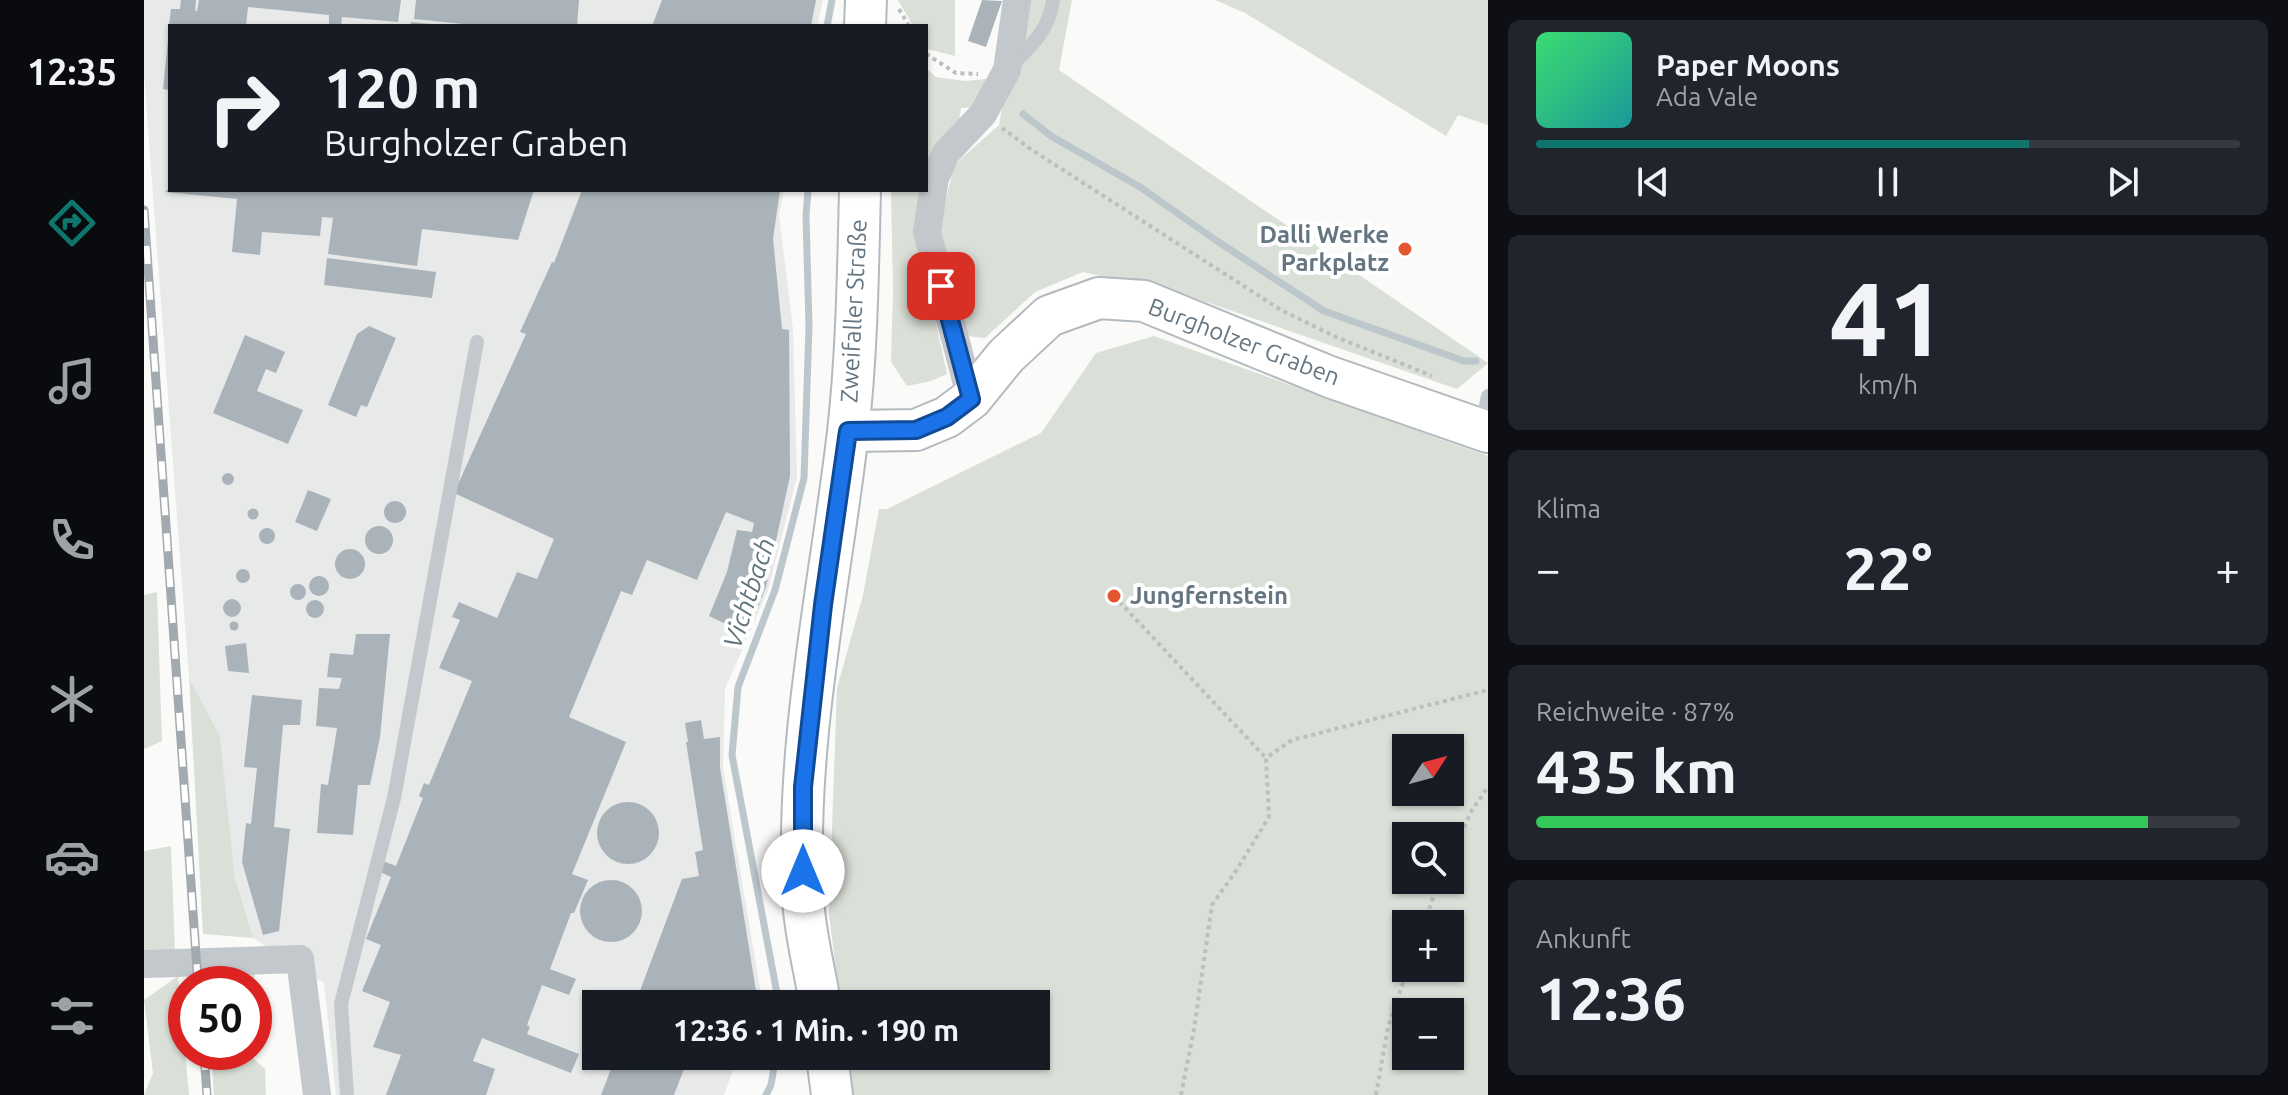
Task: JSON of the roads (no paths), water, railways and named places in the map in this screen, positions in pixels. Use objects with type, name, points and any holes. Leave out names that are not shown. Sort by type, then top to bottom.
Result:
[{"type":"main road","name":"Zweifaller Straße","points":[[818,990],[803,899],[803,787],[823,605],[848,431],[856,338],[860,192]]},
{"type":"main road","name":"Burgholzer Graben","points":[[848,431],[916,430],[947,417],[971,399],[1006,356],[1049,316],[1099,298],[1144,301],[1330,377],[1486,419]]},
{"type":"main road","points":[[829,1070],[832,1095]]},
{"type":"street","points":[[971,399],[927,232],[935,178],[946,153],[983,114],[1007,70],[1017,0]]},
{"type":"street","points":[[144,964],[300,959],[317,1095]]},
{"type":"lane","points":[[1007,70],[1039,39],[1051,17],[1053,0]]},
{"type":"lane","points":[[347,1095],[341,1004],[394,798],[477,342]]},
{"type":"waterway","name":"Vichtbach","points":[[827,24],[832,0]]},
{"type":"waterway","points":[[1023,114],[1051,136],[1140,187],[1324,311],[1464,361],[1476,361]]},
{"type":"waterway","name":"Vichtbach","points":[[776,990],[732,755],[738,687],[775,590],[804,478],[809,326],[808,192]]},
{"type":"waterway","name":"Vichtbach","points":[[766,1095],[774,1070]]},
{"type":"railway","points":[[144,210],[197,966]]},
{"type":"railway","points":[[205,1070],[207,1095]]},
{"type":"place","name":"Dalli Werke Parkplatz","points":[[1405,249]]},
{"type":"place","name":"Jungfernstein","points":[[1114,596]]}]
